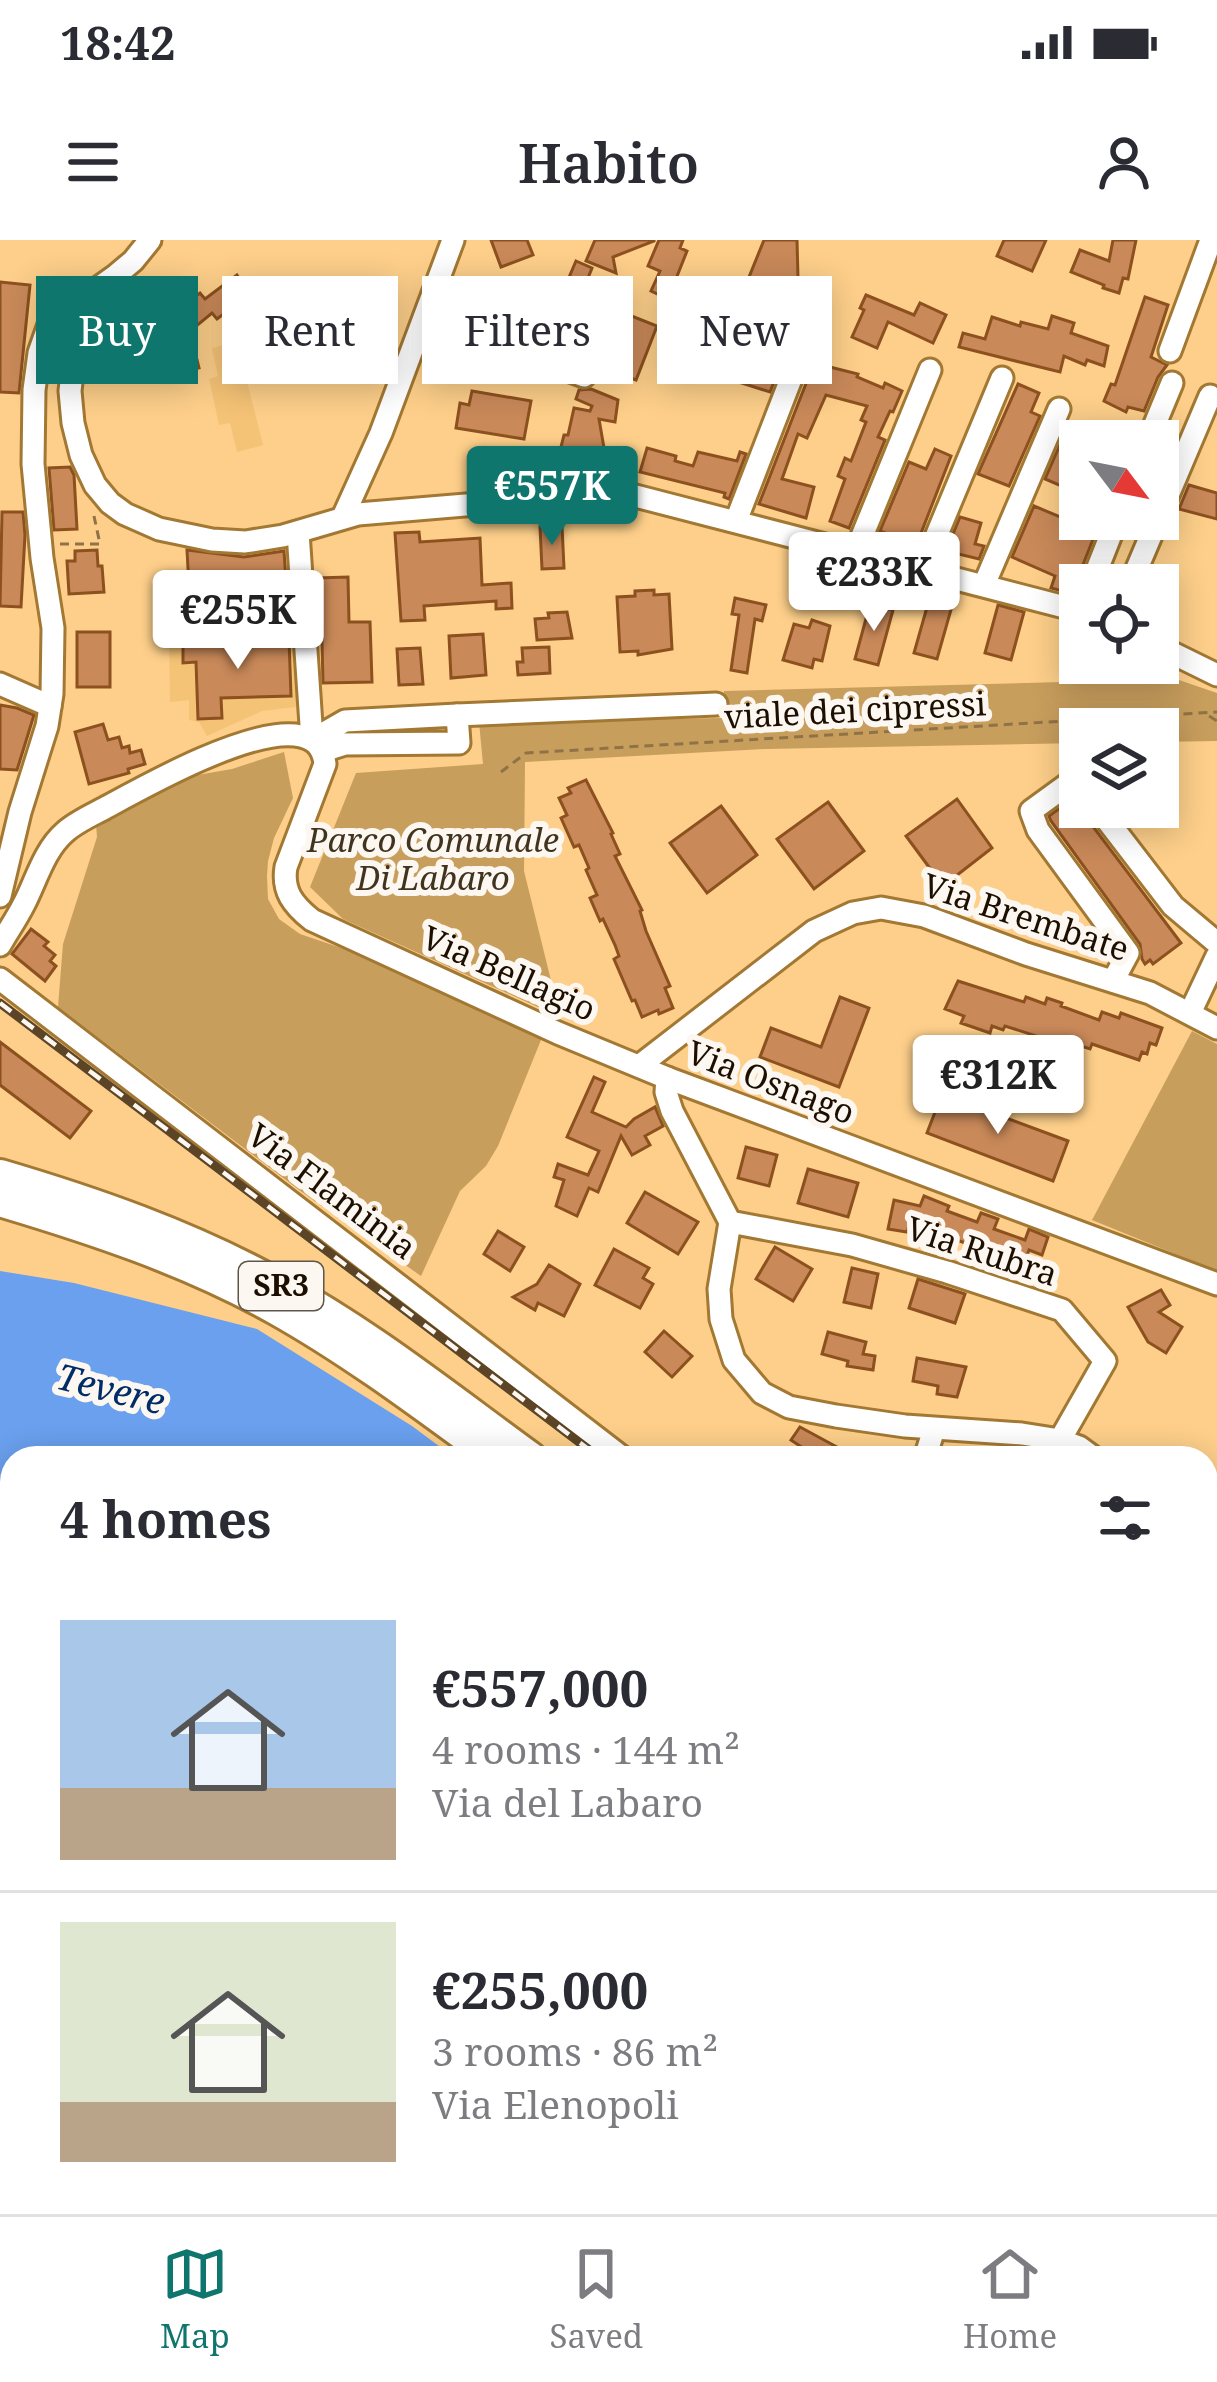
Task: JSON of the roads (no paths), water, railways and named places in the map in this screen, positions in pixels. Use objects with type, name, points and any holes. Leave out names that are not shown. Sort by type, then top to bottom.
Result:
[{"type":"highway","name":"SR3","points":[[0,1175],[135,1218],[276,1283],[351,1329],[514,1446]]},
{"type":"highway","name":"SR3","points":[[0,1201],[135,1244],[256,1298],[340,1349],[478,1446]]},
{"type":"street","points":[[114,276],[150,240]]},
{"type":"street","points":[[440,276],[453,240]]},
{"type":"street","points":[[1170,351],[1211,240]]},
{"type":"street","points":[[344,517],[422,324]]},
{"type":"street","points":[[0,896],[50,706],[53,628],[33,464],[36,367]]},
{"type":"street","points":[[856,551],[930,370]]},
{"type":"street","points":[[922,568],[1002,378]]},
{"type":"street","points":[[1157,420],[1172,383]]},
{"type":"street","points":[[71,384],[78,445],[94,485],[119,511],[170,532],[244,542],[344,517],[610,491],[1059,605]]},
{"type":"street","points":[[736,521],[789,384]]},
{"type":"street","points":[[1139,564],[1210,396]]},
{"type":"street","points":[[984,585],[1060,410]]},
{"type":"street","name":"Via Bellagio","points":[[298,532],[318,746],[325,764],[284,876],[288,894],[322,926],[639,1066]]},
{"type":"street","points":[[1179,656],[1217,675]]},
{"type":"street","points":[[0,684],[50,706]]},
{"type":"street","points":[[0,944],[51,849],[67,830],[166,775],[254,740],[296,735],[318,746],[345,721],[716,704]]},
{"type":"street","points":[[1059,790],[1031,811],[1038,830],[1128,952],[1113,982]]},
{"type":"street","points":[[1113,828],[1173,906],[1217,943]]},
{"type":"street","name":"Via Brembate","points":[[639,1066],[814,931],[866,910],[897,909],[924,916],[1150,993],[1217,1028]]},
{"type":"street","points":[[1190,1013],[1217,956]]},
{"type":"street","name":"Via Flaminia","points":[[0,979],[606,1446]]},
{"type":"street","name":"Via Osnago","points":[[639,1066],[1217,1284]]},
{"type":"street","points":[[667,1078],[672,1111],[730,1222],[718,1289],[721,1319],[734,1360],[755,1386],[789,1407],[934,1429],[1022,1433],[1075,1446]]},
{"type":"street","name":"Via Rubra","points":[[730,1222],[852,1245],[1062,1310],[1105,1361],[1060,1440]]},
{"type":"street","points":[[929,1446],[934,1429]]},
{"type":"water","name":"Tevere","points":[[0,1271],[74,1283],[257,1329],[439,1446],[0,1446]]},
{"type":"railway","points":[[0,1003],[584,1446]]},
{"type":"park label","name":"Parco Comunale Di Labaro","points":[[433,859]]}]
